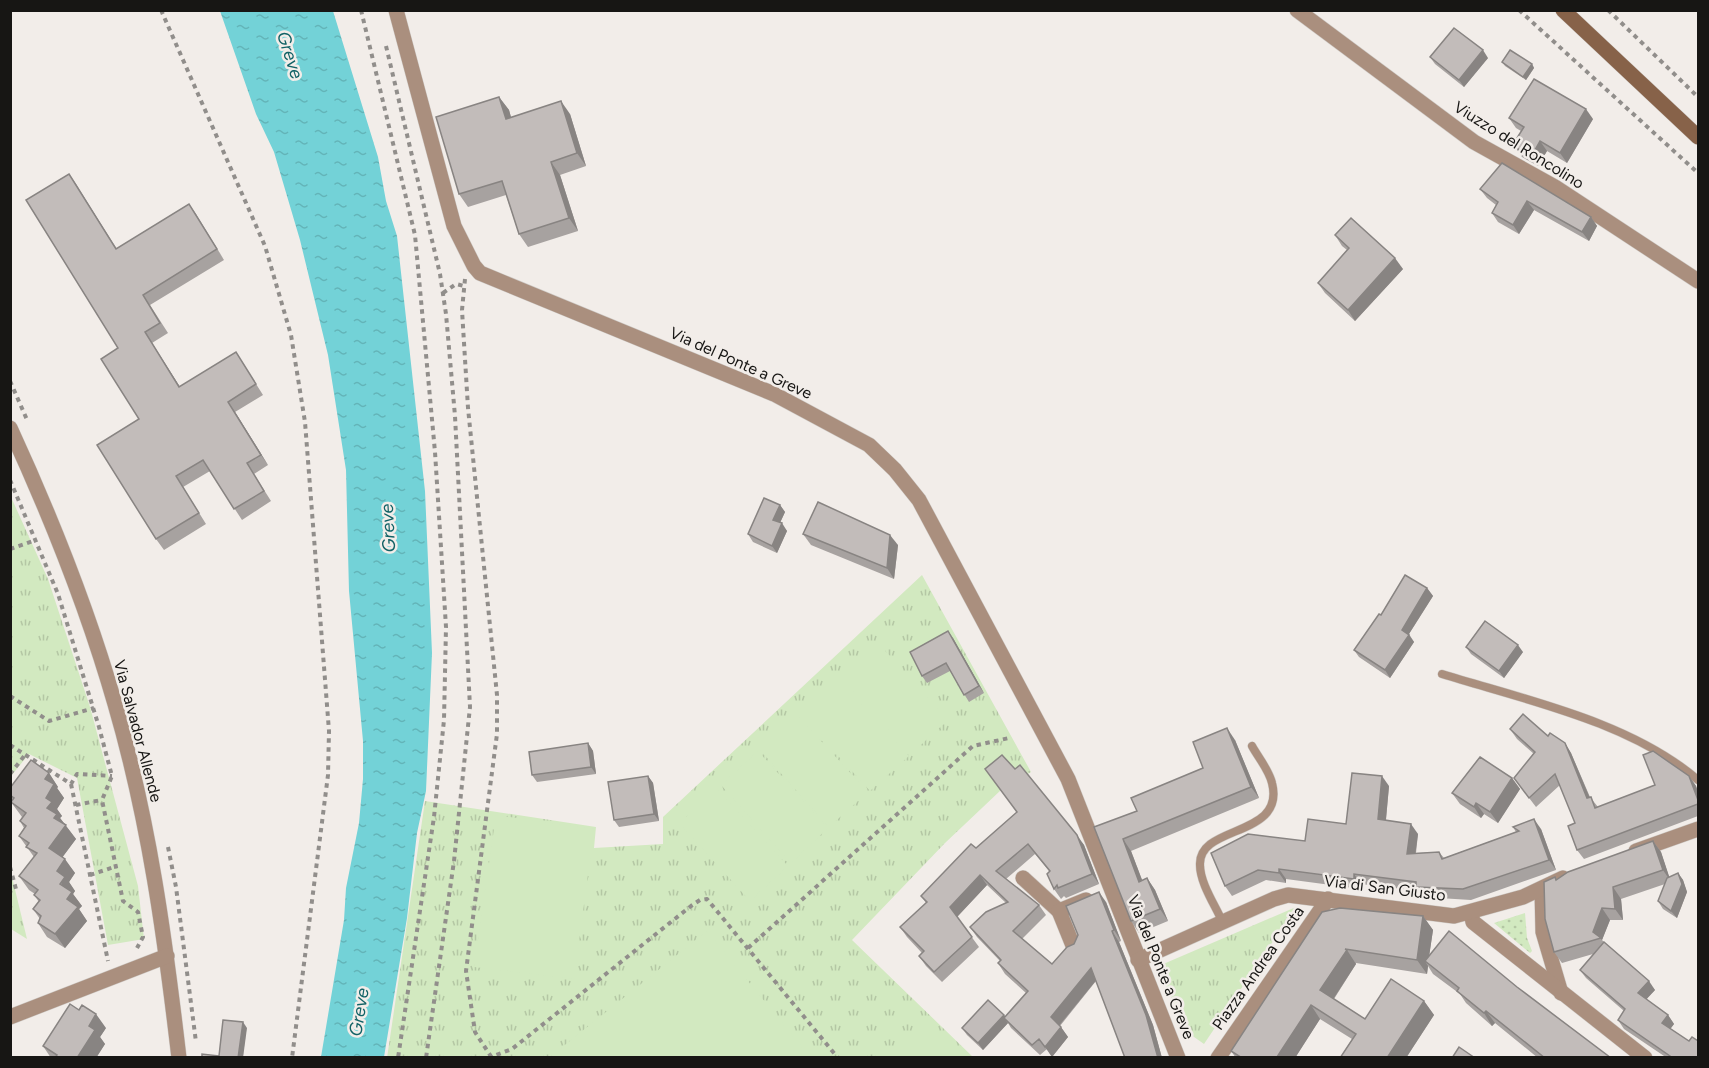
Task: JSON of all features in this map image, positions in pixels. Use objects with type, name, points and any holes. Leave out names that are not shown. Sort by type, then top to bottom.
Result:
[{"type":"main road","points":[[1563,10],[1698,137]]},
{"type":"street","name":"Via del Ponte a Greve","points":[[396,10],[454,226],[474,266],[490,278],[774,394],[869,445],[895,470],[920,500],[1068,779],[1178,1058]]},
{"type":"street","name":"Viuzzo del Roncolino","points":[[1297,10],[1474,142],[1555,187],[1698,281]]},
{"type":"street","name":"Via Salvador Allende","points":[[10,428],[40,494],[74,580],[116,705],[150,853],[167,956],[179,1058]]},
{"type":"street","points":[[1620,857],[1698,829]]},
{"type":"street","name":"Via di San Giusto","points":[[1138,960],[1222,921],[1288,896],[1454,915],[1471,913],[1542,890],[1575,873]]},
{"type":"street","points":[[1023,878],[1059,911],[1074,948]]},
{"type":"street","name":"Via del Ponte a Greve","points":[[1059,911],[1110,890]]},
{"type":"street","points":[[1542,890],[1544,932],[1561,993]]},
{"type":"street","name":"Piazza Andrea Costa","points":[[1218,1058],[1328,899]]},
{"type":"street","points":[[1471,913],[1473,922],[1646,1058]]},
{"type":"street","points":[[10,1017],[167,956]]},
{"type":"lane","points":[[1442,674],[1554,709],[1633,738],[1685,768],[1698,780]]},
{"type":"lane","points":[[1222,921],[1200,872],[1199,862],[1204,851],[1215,841],[1261,820],[1268,809],[1273,797],[1272,782],[1252,746]]},
{"type":"path","points":[[161,10],[266,246],[291,335],[305,422],[329,731],[328,776],[292,1058]]},
{"type":"path","points":[[361,10],[415,235],[435,452],[446,627],[444,720],[434,817],[398,1058]]},
{"type":"path","points":[[1519,10],[1698,172]]},
{"type":"path","points":[[1608,10],[1698,97]]},
{"type":"path","points":[[384,38],[443,294],[455,416],[470,707],[454,861],[426,1058]]},
{"type":"path","points":[[443,294],[456,284],[464,286],[462,310],[468,408],[497,695],[497,734],[466,971],[475,1032],[490,1057],[512,1049],[700,900],[707,899],[838,1058]]},
{"type":"path","points":[[10,480],[58,594],[112,776],[102,800],[123,901],[138,912],[142,937],[140,947],[133,950]]},
{"type":"path","points":[[10,549],[36,540]]},
{"type":"path","points":[[10,696],[49,722],[93,708]]},
{"type":"path","points":[[748,948],[973,746],[1009,738]]},
{"type":"path","points":[[10,745],[71,784]]},
{"type":"path","points":[[10,774],[25,755]]},
{"type":"path","points":[[112,776],[77,774],[71,784],[108,961],[116,957]]},
{"type":"path","points":[[76,805],[102,800]]},
{"type":"path","points":[[90,874],[117,866]]},
{"type":"path","points":[[10,867],[16,888],[10,891]]},
{"type":"green space","points":[[11,497],[48,579],[90,707],[138,886],[144,939],[108,945],[77,778],[29,754],[11,776]]},
{"type":"green space","points":[[922,575],[1031,772],[1001,790],[945,843],[852,940],[973,1057],[387,1058],[425,801],[596,827],[594,848],[663,844],[663,817]]},
{"type":"green space","points":[[879,644],[948,720],[911,754],[841,678]]},
{"type":"green space","points":[[839,680],[909,756],[870,791],[800,714]]},
{"type":"green space","points":[[798,716],[868,792],[829,827],[760,750]]},
{"type":"green space","points":[[758,751],[828,828],[791,863],[721,785]]},
{"type":"green space","points":[[717,789],[788,866],[750,901],[679,823]]},
{"type":"green space","points":[[496,815],[594,829],[574,979],[474,967]]},
{"type":"green space","points":[[11,873],[27,939],[11,929]]},
{"type":"green space","points":[[1296,907],[1204,1044],[1187,1032],[1160,973],[1161,965]]},
{"type":"green space","points":[[1525,913],[1527,938],[1532,951],[1530,953],[1494,923]]},
{"type":"green space","points":[[707,931],[810,1057],[569,1057],[561,1048]]},
{"type":"green space","points":[[927,1023],[962,1057],[894,1057]]},
{"type":"water","name":"Greve","points":[[220,11],[333,11],[378,157],[386,201],[397,236],[425,491],[432,653],[426,791],[417,833],[407,918],[384,1057],[321,1057],[344,920],[346,888],[359,823],[363,779],[363,741],[349,591],[346,470],[328,355],[300,240],[274,152],[256,114]]},
{"type":"building","points":[[1454,28],[1483,50],[1459,80],[1430,57]]},
{"type":"building","points":[[1510,50],[1532,64],[1523,77],[1502,62]]},
{"type":"building","points":[[1534,79],[1586,109],[1560,153],[1540,141],[1531,157],[1515,147],[1521,140],[1517,138],[1524,127],[1509,118]]},
{"type":"building","points":[[499,97],[506,119],[561,101],[577,153],[551,162],[569,218],[519,234],[502,181],[459,194],[436,117]]},
{"type":"building","points":[[1502,163],[1591,217],[1582,232],[1527,201],[1513,225],[1492,213],[1498,202],[1480,189]]},
{"type":"building","points":[[69,174],[116,249],[189,204],[217,249],[143,295],[160,323],[145,332],[179,387],[236,352],[256,384],[228,402],[261,455],[247,463],[264,491],[234,509],[203,460],[176,476],[199,513],[156,539],[97,445],[139,419],[101,359],[118,348],[26,200]]},
{"type":"building","points":[[1351,218],[1395,258],[1348,310],[1318,283],[1349,248],[1335,235]]},
{"type":"building","points":[[764,498],[780,505],[773,520],[782,523],[772,546],[748,534]]},
{"type":"building","points":[[818,502],[890,535],[887,568],[803,534]]},
{"type":"building","points":[[1405,575],[1427,588],[1402,630],[1409,635],[1385,670],[1354,650],[1379,614],[1381,615]]},
{"type":"building","points":[[1485,621],[1518,645],[1499,671],[1466,647]]},
{"type":"building","points":[[948,631],[979,686],[964,695],[946,663],[922,676],[910,652]]},
{"type":"building","points":[[1523,714],[1548,736],[1550,733],[1565,743],[1587,798],[1591,797],[1595,808],[1655,785],[1643,755],[1653,751],[1689,776],[1698,804],[1577,850],[1568,826],[1575,823],[1555,774],[1529,798],[1514,778],[1535,752],[1510,729]]},
{"type":"building","points":[[1227,728],[1251,787],[1123,839],[1139,882],[1147,878],[1160,909],[1131,921],[1094,827],[1137,811],[1131,798],[1203,768],[1193,742]]},
{"type":"building","points":[[588,743],[591,767],[532,775],[529,752]]},
{"type":"building","points":[[1002,755],[1015,769],[1020,765],[1077,835],[1092,874],[1058,888],[1057,885],[1054,889],[1047,874],[1050,871],[1028,844],[996,871],[1039,905],[1013,931],[1052,964],[1067,947],[1074,944],[1078,935],[1066,906],[1099,892],[1146,1015],[1158,1058],[1125,1058],[1091,968],[1051,1017],[1061,1027],[1045,1047],[1039,1039],[1032,1045],[1004,1018],[1028,991],[998,963],[1001,960],[970,927],[986,912],[1008,902],[980,875],[950,907],[972,937],[934,972],[919,956],[924,951],[900,927],[927,902],[921,896],[971,844],[976,848],[1017,812],[985,769]]},
{"type":"building","points":[[1480,757],[1512,778],[1490,812],[1476,803],[1474,807],[1452,793]]},
{"type":"building","points":[[31,760],[49,773],[45,779],[54,784],[46,798],[52,802],[47,808],[57,814],[54,818],[66,825],[49,848],[65,859],[57,871],[65,877],[60,884],[72,892],[67,899],[78,907],[55,934],[38,923],[41,916],[33,909],[40,900],[34,895],[38,890],[19,876],[37,853],[26,847],[29,843],[19,836],[26,826],[20,821],[26,813],[11,802],[14,798],[10,795],[10,788]]},
{"type":"building","points":[[1352,773],[1382,776],[1378,819],[1411,824],[1407,854],[1439,852],[1442,859],[1519,831],[1513,827],[1534,819],[1549,860],[1463,889],[1416,887],[1416,882],[1354,874],[1354,879],[1279,869],[1279,873],[1258,870],[1225,886],[1211,853],[1248,834],[1305,841],[1308,819],[1346,824]]},
{"type":"building","points":[[648,776],[654,814],[614,820],[608,782]]},
{"type":"building","points":[[1653,841],[1663,870],[1613,887],[1615,909],[1602,908],[1593,932],[1601,938],[1554,952],[1545,919],[1544,882],[1555,877],[1556,880],[1568,872]]},
{"type":"building","points":[[1678,873],[1682,884],[1671,911],[1658,901],[1667,878]]},
{"type":"building","points":[[1340,908],[1423,916],[1417,960],[1345,949],[1347,950],[1320,990],[1365,1019],[1391,979],[1424,1001],[1387,1058],[1340,1058],[1356,1034],[1311,1005],[1278,1058],[1242,1058],[1231,1051],[1322,912]]},
{"type":"building","points":[[1449,931],[1517,987],[1611,1058],[1545,1058],[1486,1011],[1484,1013],[1457,991],[1459,988],[1425,961]]},
{"type":"building","points":[[1604,942],[1649,981],[1638,993],[1668,1015],[1662,1023],[1689,1041],[1692,1037],[1698,1041],[1698,1058],[1673,1058],[1618,1020],[1625,1009],[1580,970]]},
{"type":"building","points":[[988,1000],[1004,1015],[978,1043],[962,1028]]},
{"type":"building","points":[[70,1004],[79,1010],[82,1005],[96,1014],[89,1026],[95,1030],[77,1058],[55,1058],[57,1055],[43,1046]]},
{"type":"building","points":[[223,1020],[243,1022],[238,1058],[202,1058],[202,1054],[219,1056]]},
{"type":"building","points":[[1459,1047],[1475,1058],[1452,1058]]}]
